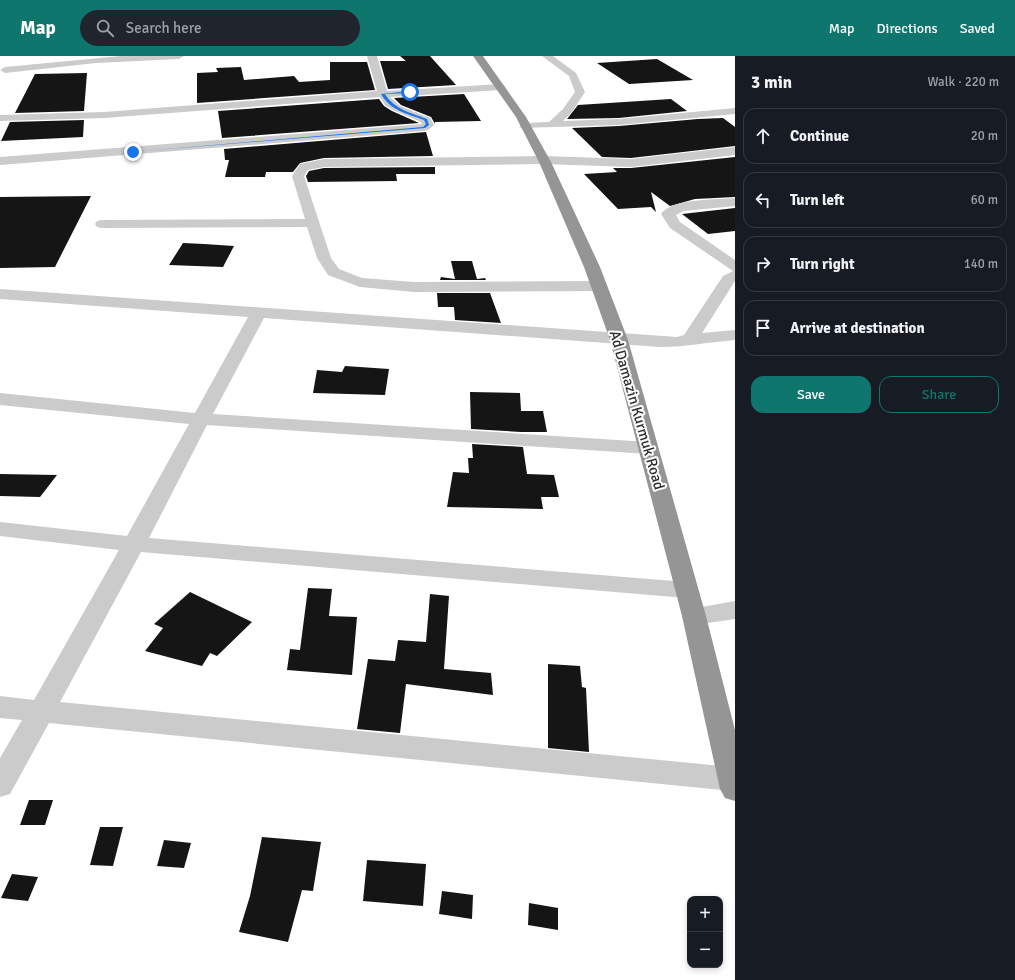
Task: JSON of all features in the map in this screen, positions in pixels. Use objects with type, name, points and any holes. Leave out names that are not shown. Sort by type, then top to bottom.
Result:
[{"type":"highway","name":"Ad Damazin Kurmuk Road","points":[[478,56],[501,88],[544,160],[567,209],[599,286],[619,340],[694,616],[734,784]]},
{"type":"street","points":[[0,80],[6,66],[179,56]]},
{"type":"street","points":[[0,161],[424,128],[428,125],[426,120],[388,103],[383,94],[372,56]]},
{"type":"street","points":[[547,56],[573,75],[580,92],[567,111],[552,125]]},
{"type":"street","points":[[0,118],[104,115],[383,94],[501,88]]},
{"type":"street","points":[[525,126],[618,122],[734,112]]},
{"type":"street","points":[[599,286],[414,287],[360,282],[333,272],[324,258],[298,176],[304,167],[324,163],[544,160],[631,163],[735,151]]},
{"type":"street","points":[[735,202],[681,207],[668,214],[675,225],[735,267]]},
{"type":"street","points":[[102,224],[314,223]]},
{"type":"street","points":[[690,339],[728,279],[735,275]]},
{"type":"street","points":[[0,294],[619,340],[677,342],[690,339],[735,335]]},
{"type":"street","points":[[0,785],[134,544],[258,313]]},
{"type":"street","points":[[0,399],[201,419],[648,448]]},
{"type":"street","points":[[0,529],[134,544],[686,590]]},
{"type":"street","points":[[694,616],[735,610]]},
{"type":"street","points":[[0,707],[734,784]]},
{"type":"building","points":[[400,56],[430,56],[456,85],[388,89],[380,61],[406,61]]},
{"type":"building","points":[[657,59],[693,80],[629,84],[597,63]]},
{"type":"building","points":[[330,62],[367,62],[375,90],[197,103],[197,73],[218,72],[216,68],[241,67],[244,80],[294,76],[299,82],[330,80]]},
{"type":"building","points":[[87,73],[84,111],[15,113],[35,74]]},
{"type":"building","points":[[464,94],[481,121],[435,122],[435,124],[431,117],[401,105],[394,98]]},
{"type":"building","points":[[379,99],[384,106],[392,111],[419,123],[222,138],[218,111]]},
{"type":"building","points":[[671,99],[687,111],[619,118],[567,119],[578,105]]},
{"type":"building","points":[[723,118],[735,127],[735,146],[631,158],[602,157],[572,128],[619,126]]},
{"type":"building","points":[[84,120],[83,137],[1,141],[10,122]]},
{"type":"building","points":[[426,132],[433,156],[324,158],[300,163],[293,172],[266,172],[265,177],[225,177],[229,160],[225,160],[224,149]]},
{"type":"building","points":[[735,157],[735,197],[695,199],[670,206],[651,192],[656,212],[651,207],[618,209],[584,174],[617,172],[613,168],[631,168]]},
{"type":"building","points":[[435,167],[435,174],[396,174],[397,181],[308,182],[306,176],[309,171],[324,168]]},
{"type":"building","points":[[91,196],[55,267],[0,268],[0,197]]},
{"type":"building","points":[[735,208],[735,231],[708,234],[682,214]]},
{"type":"building","points":[[183,243],[234,246],[223,267],[169,265]]},
{"type":"building","points":[[451,261],[472,261],[477,279],[485,278],[486,280],[440,280],[441,277],[455,279]]},
{"type":"building","points":[[437,293],[490,293],[501,323],[455,320],[454,307],[438,307]]},
{"type":"building","points":[[345,366],[389,369],[385,395],[313,393],[317,370],[342,372]]},
{"type":"building","points":[[470,392],[520,393],[521,411],[543,411],[547,432],[471,429]]},
{"type":"building","points":[[472,444],[523,447],[527,474],[554,475],[559,497],[541,497],[543,509],[447,507],[453,472],[469,473],[468,458],[473,458]]},
{"type":"building","points":[[0,474],[57,475],[40,497],[0,496]]},
{"type":"building","points":[[308,588],[332,589],[329,616],[357,617],[352,675],[287,670],[290,649],[300,650]]},
{"type":"building","points":[[190,592],[252,622],[217,656],[210,653],[202,666],[145,651],[163,628],[154,624]]},
{"type":"building","points":[[430,594],[449,596],[444,669],[491,673],[493,695],[406,684],[400,733],[357,729],[368,659],[395,661],[398,640],[426,642]]},
{"type":"building","points":[[548,664],[580,666],[582,687],[586,688],[589,752],[548,748]]},
{"type":"building","points":[[29,800],[53,800],[45,825],[20,825]]},
{"type":"building","points":[[100,827],[123,827],[113,866],[90,865]]},
{"type":"building","points":[[262,837],[321,842],[313,891],[302,890],[288,942],[239,932],[250,896]]},
{"type":"building","points":[[164,840],[191,843],[184,868],[157,866]]},
{"type":"building","points":[[367,860],[426,864],[423,906],[363,901]]},
{"type":"building","points":[[12,874],[38,877],[28,901],[1,898]]},
{"type":"building","points":[[442,891],[473,895],[472,919],[439,914]]},
{"type":"building","points":[[529,903],[558,908],[558,930],[528,925]]},
{"type":"route","points":[[133,152],[424,128],[428,125],[426,120],[388,103],[383,94],[410,92]]}]
